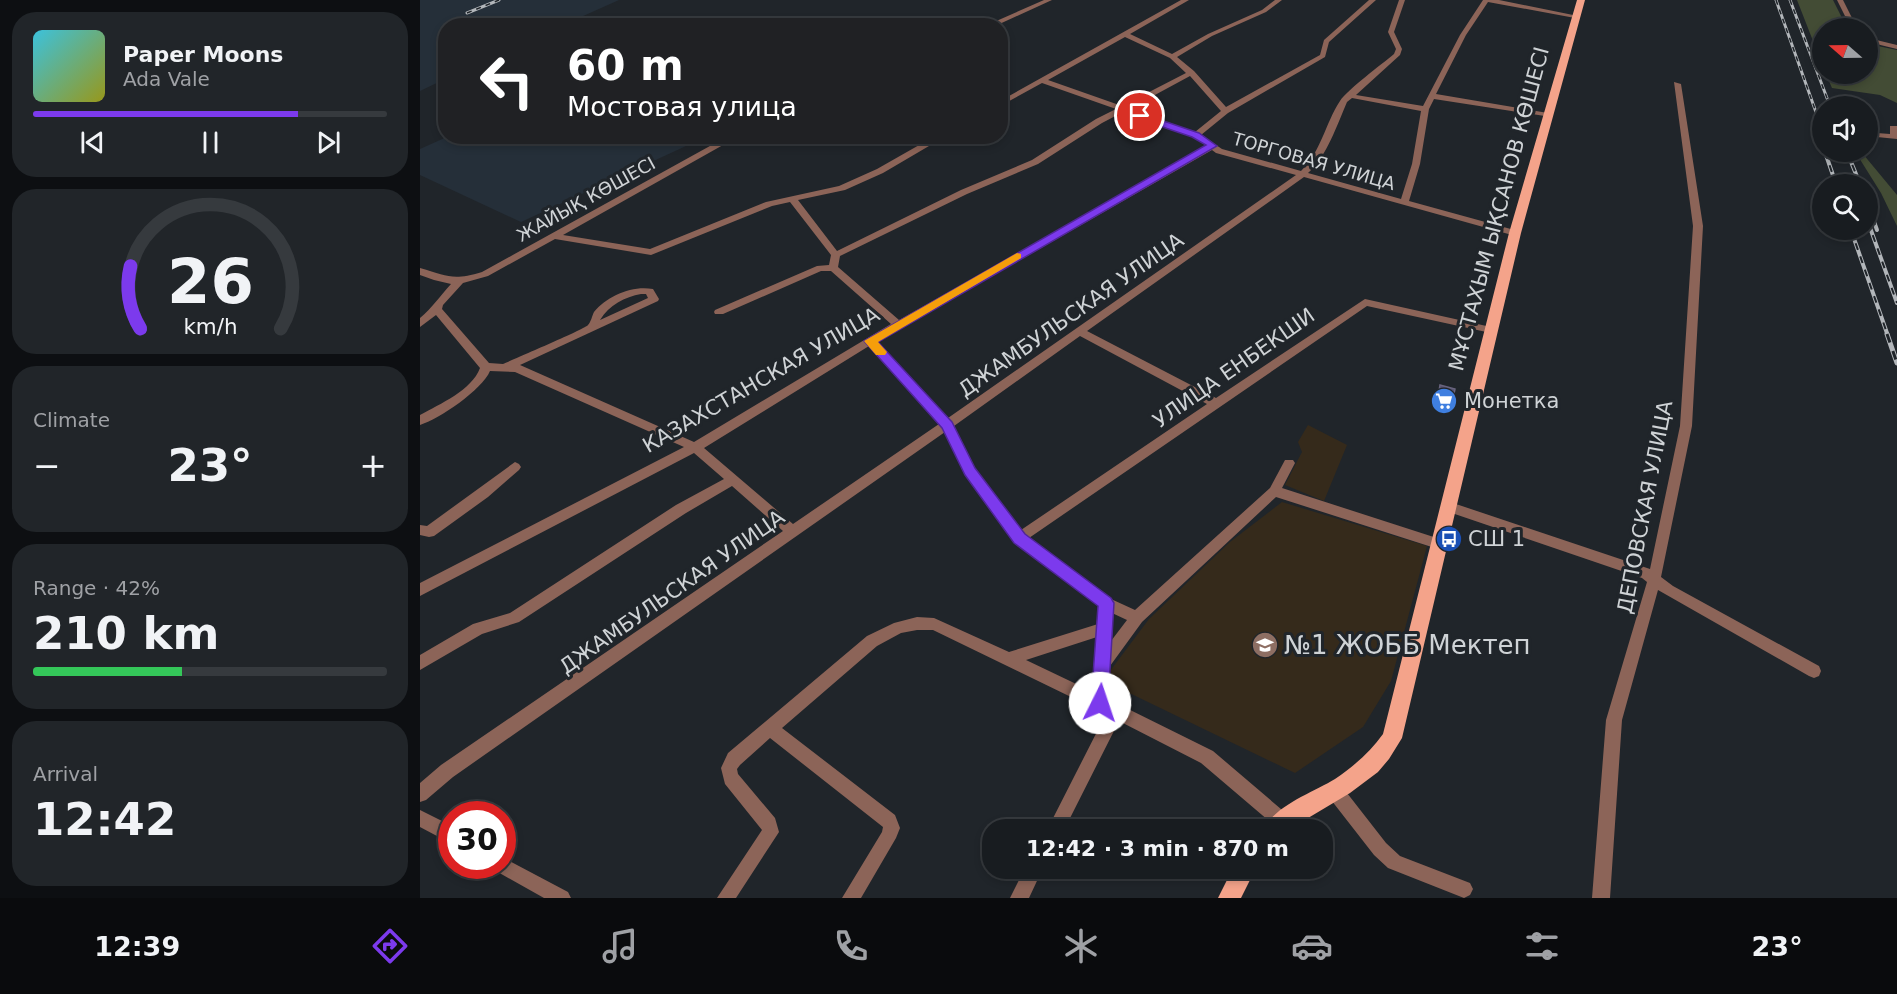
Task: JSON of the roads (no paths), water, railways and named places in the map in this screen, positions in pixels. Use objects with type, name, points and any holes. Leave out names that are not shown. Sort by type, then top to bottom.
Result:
[{"type":"main road","name":"МҰСТАХЫМ ЫҚСАНОВ КӨШЕСІ","points":[[1288,819],[1375,761],[1392,738],[1515,233],[1581,0]]},
{"type":"main road","points":[[1229,898],[1239,879]]},
{"type":"street","points":[[1007,18],[1049,0]]},
{"type":"street","points":[[1166,0],[1178,4]]},
{"type":"street","points":[[1008,100],[1186,0]]},
{"type":"street","points":[[1172,57],[1210,35],[1264,11],[1279,0]]},
{"type":"street","points":[[1196,135],[1225,111],[1307,64],[1320,59],[1323,56],[1326,41],[1373,0]]},
{"type":"street","name":"ДЖАМБУЛЬСКАЯ УЛИЦА","points":[[420,794],[447,771],[1081,332],[1301,175],[1310,167],[1328,137],[1344,101],[1397,55],[1399,49],[1391,33],[1402,0]]},
{"type":"street","points":[[1404,203],[1416,164],[1425,109],[1463,35],[1488,0],[1575,16]]},
{"type":"street","points":[[1840,0],[1849,18]]},
{"type":"street","points":[[1125,34],[1172,57],[1191,73],[1225,111]]},
{"type":"street","points":[[1878,42],[1897,47]]},
{"type":"street","points":[[836,255],[964,192],[1035,162],[1121,109],[1191,73]]},
{"type":"street","name":"ТОРГОВАЯ УЛИЦА","points":[[1043,81],[1196,135],[1219,151],[1515,233]]},
{"type":"street","name":"ДЕПОВСКАЯ УЛИЦА","points":[[1601,898],[1614,720],[1654,580],[1686,426],[1698,226],[1677,84]]},
{"type":"street","points":[[1351,96],[1425,109]]},
{"type":"street","points":[[1432,96],[1548,115]]},
{"type":"street","points":[[1880,135],[1894,136],[1893,128],[1897,128]]},
{"type":"street","name":"ЖАЙЫҚ КӨШЕСІ","points":[[459,281],[485,274],[721,144]]},
{"type":"street","points":[[554,236],[651,252],[769,204],[842,188],[880,171],[928,144]]},
{"type":"street","name":"КАЗАХСТАНСКАЯ УЛИЦА","points":[[420,590],[695,447],[870,341],[1213,146]]},
{"type":"street","points":[[792,199],[836,255]]},
{"type":"street","points":[[833,268],[836,255]]},
{"type":"street","points":[[719,312],[812,271],[820,268],[833,268],[898,325]]},
{"type":"street","points":[[420,271],[439,280],[459,281]]},
{"type":"street","points":[[420,324],[437,309],[438,304],[459,281]]},
{"type":"street","points":[[505,367],[593,328],[654,299],[649,291],[641,290],[625,296],[601,310],[593,328]]},
{"type":"street","name":"УЛИЦА ЕНБЕКШИ","points":[[1019,538],[1365,302],[1491,330]]},
{"type":"street","points":[[437,309],[486,370]]},
{"type":"street","points":[[1081,332],[1217,404]]},
{"type":"street","points":[[870,341],[947,425],[970,471],[1019,538],[1106,603],[1137,618]]},
{"type":"street","points":[[420,421],[477,384],[486,370],[517,368],[695,447],[793,532]]},
{"type":"street","points":[[1102,664],[1137,618],[1274,491],[1289,463]]},
{"type":"street","points":[[423,534],[484,493],[515,467]]},
{"type":"street","points":[[420,663],[478,629],[514,618],[572,583],[681,509],[733,480]]},
{"type":"street","points":[[1274,491],[1438,544]]},
{"type":"street","points":[[1447,506],[1642,573],[1668,590],[1814,671]]},
{"type":"street","points":[[1100,703],[1106,603]]},
{"type":"street","points":[[726,898],[771,832],[769,824],[731,778],[729,768],[734,759],[872,641],[904,625],[923,622],[934,624],[1208,757],[1272,819]]},
{"type":"street","points":[[1006,660],[1104,628]]},
{"type":"street","points":[[1061,819],[1116,711]]},
{"type":"street","points":[[769,728],[889,821],[892,828],[888,838],[851,898]]},
{"type":"street","points":[[1334,790],[1380,849],[1394,862],[1464,889]]},
{"type":"street","points":[[420,818],[438,828]]},
{"type":"street","points":[[516,873],[562,898]]},
{"type":"street","points":[[1019,898],[1029,879]]},
{"type":"railway","points":[[467,13],[499,0]]},
{"type":"railway","points":[[1776,0],[1812,101]]},
{"type":"railway","points":[[1790,0],[1826,96]]},
{"type":"railway","points":[[1828,162],[1833,174]]},
{"type":"railway","points":[[1851,162],[1856,174]]},
{"type":"railway","points":[[1854,240],[1888,336]]},
{"type":"railway","points":[[1874,240],[1897,303]]},
{"type":"railway","points":[[1887,334],[1897,363]]},
{"type":"place","name":"Монетка","points":[[1444,401]]},
{"type":"place","name":"СШ 1","points":[[1449,539]]},
{"type":"place","name":"№1 ЖОББ Мектеп","points":[[1265,645]]}]
